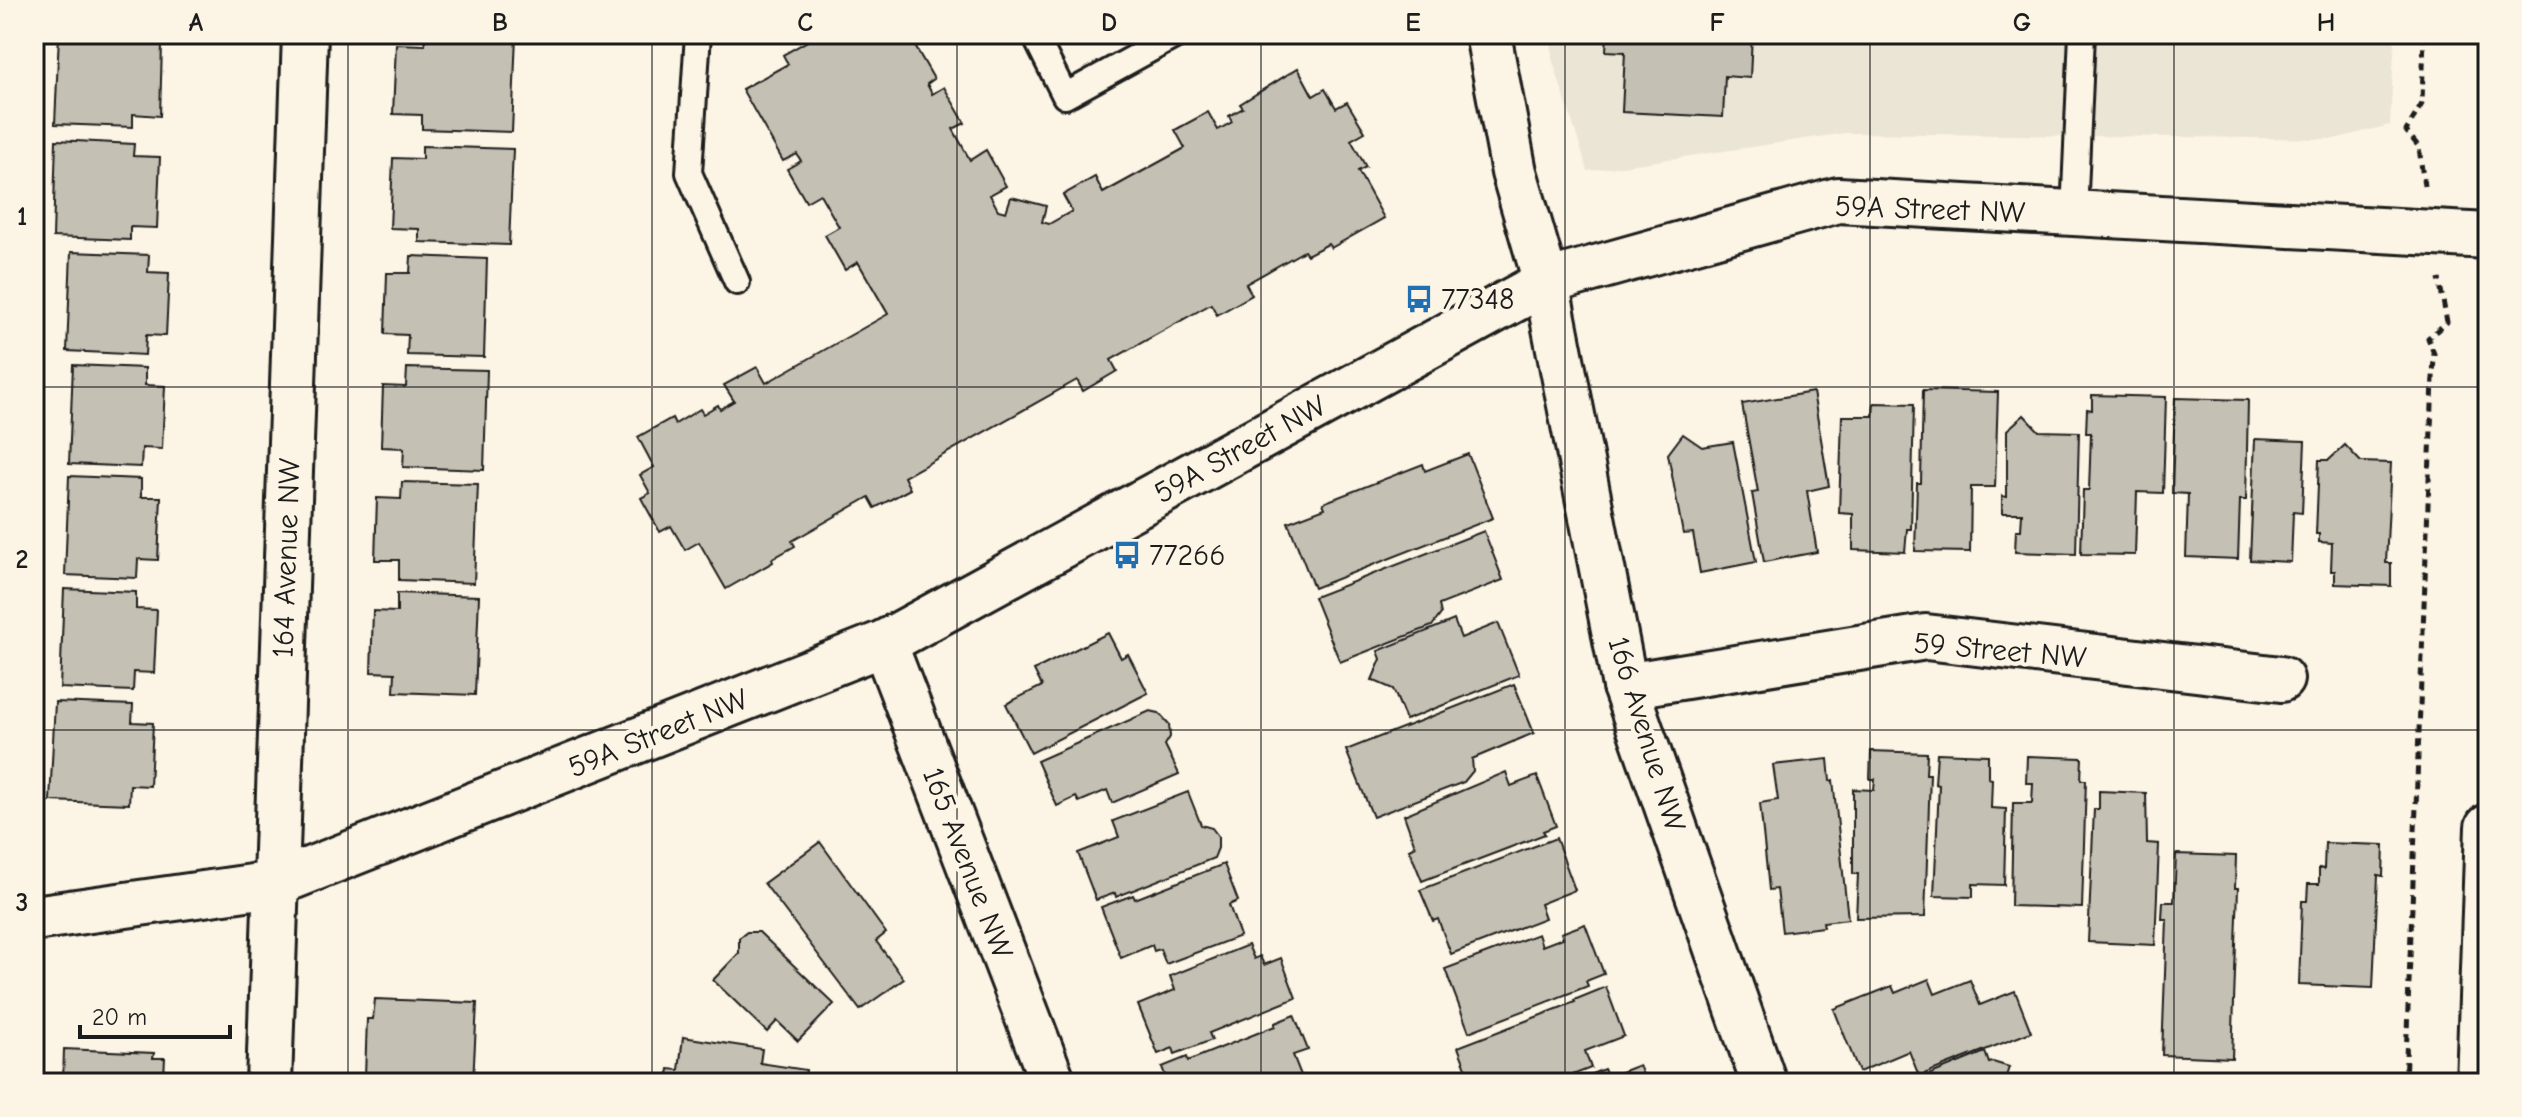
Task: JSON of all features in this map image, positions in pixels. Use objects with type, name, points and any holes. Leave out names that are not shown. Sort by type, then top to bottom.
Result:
[{"type":"street","name":"164 Avenue NW","points":[[269,1083],[305,34]]},
{"type":"street","points":[[1488,34],[1514,172],[1546,282]]},
{"type":"street","name":"59A Street NW","points":[[34,918],[274,884],[884,643],[1546,282],[1838,200],[2488,236]]},
{"type":"street","name":"166 Avenue NW","points":[[1546,282],[1625,686],[1764,1083]]},
{"type":"street","name":"59 Street NW","points":[[1625,686],[1926,637],[2281,679]]},
{"type":"street","name":"165 Avenue NW","points":[[884,643],[1052,1083]]},
{"type":"street","points":[[2479,1083],[2488,827]]},
{"type":"lane","points":[[698,34],[689,173],[737,282]]},
{"type":"lane","points":[[1034,34],[1065,96],[1178,34]]},
{"type":"lane","points":[[2074,214],[2082,34]]},
{"type":"path","points":[[2405,1083],[2434,354],[2428,338],[2447,322],[2430,234],[2419,147],[2406,131],[2422,104],[2424,34]]},
{"type":"shaded area","points":[[1551,34],[2395,34],[2390,125],[2334,139],[1846,133],[1588,171],[1552,59]]},
{"type":"building","points":[[59,34],[136,34],[136,44],[162,44],[160,116],[133,114],[133,127],[55,124]]},
{"type":"building","points":[[425,34],[516,35],[512,132],[422,129],[422,115],[393,114],[396,44],[425,45]]},
{"type":"building","points":[[820,34],[908,34],[934,79],[927,84],[932,94],[944,87],[965,123],[953,129],[970,160],[986,150],[1006,186],[990,195],[998,210],[1006,212],[1011,197],[1046,206],[1042,222],[1049,224],[1072,211],[1063,195],[1095,177],[1103,193],[1185,148],[1175,130],[1208,112],[1218,130],[1232,122],[1229,116],[1243,108],[1240,104],[1298,68],[1313,96],[1325,89],[1336,108],[1347,102],[1365,132],[1351,140],[1366,167],[1358,171],[1384,218],[1331,248],[1328,244],[1307,255],[1304,251],[1246,284],[1252,295],[1217,315],[1211,304],[1111,360],[1117,371],[1083,391],[1077,380],[904,477],[910,489],[875,508],[869,497],[792,541],[795,546],[772,559],[773,562],[726,589],[699,542],[685,550],[671,526],[660,532],[641,498],[650,493],[640,475],[654,467],[638,437],[672,418],[675,424],[700,409],[703,414],[718,405],[720,409],[734,401],[724,385],[757,367],[766,383],[888,314],[858,262],[845,270],[825,235],[839,227],[820,194],[806,202],[787,169],[801,161],[797,154],[783,161],[742,89],[788,64],[783,55]]},
{"type":"building","points":[[1607,34],[1752,34],[1750,78],[1725,76],[1723,117],[1622,112],[1625,52],[1606,51]]},
{"type":"building","points":[[56,140],[134,144],[133,156],[160,157],[157,228],[130,227],[130,240],[53,237]]},
{"type":"building","points":[[422,146],[513,149],[509,245],[419,242],[419,229],[390,228],[393,158],[422,159]]},
{"type":"building","points":[[71,252],[149,255],[148,272],[169,273],[166,336],[146,335],[145,355],[67,351]]},
{"type":"building","points":[[411,256],[487,259],[484,357],[407,355],[408,335],[385,334],[387,273],[410,273]]},
{"type":"building","points":[[73,365],[145,368],[145,385],[165,386],[162,449],[142,448],[141,467],[69,464]]},
{"type":"building","points":[[407,368],[487,370],[484,470],[403,467],[404,448],[381,447],[383,386],[406,387]]},
{"type":"building","points":[[1923,390],[1998,392],[1995,487],[1971,487],[1970,552],[1915,551],[1917,483],[1921,483]]},
{"type":"building","points":[[1813,392],[1829,486],[1807,491],[1817,552],[1764,562],[1752,493],[1758,492],[1742,404]]},
{"type":"building","points":[[2092,395],[2166,397],[2163,493],[2137,492],[2135,555],[2081,554],[2083,490],[2089,490],[2091,433],[2086,433],[2087,409],[2092,410]]},
{"type":"building","points":[[2175,398],[2248,400],[2246,500],[2240,500],[2238,559],[2186,557],[2188,494],[2172,493]]},
{"type":"building","points":[[1874,403],[1914,404],[1911,529],[1907,529],[1905,552],[1853,550],[1853,514],[1839,513],[1842,416],[1873,416]]},
{"type":"building","points":[[2024,415],[2039,431],[2079,432],[2076,554],[2015,552],[2016,530],[2021,530],[2022,513],[2002,513],[2002,496],[2007,497],[2007,430]]},
{"type":"building","points":[[1683,434],[1702,447],[1733,442],[1756,562],[1700,573],[1693,533],[1683,534],[1668,454]]},
{"type":"building","points":[[2255,439],[2305,441],[2302,513],[2293,512],[2291,562],[2250,560]]},
{"type":"building","points":[[2345,445],[2361,462],[2391,463],[2386,563],[2391,563],[2391,586],[2335,584],[2335,571],[2331,571],[2332,543],[2319,542],[2319,534],[2316,534],[2319,460],[2329,460]]},
{"type":"building","points":[[1468,454],[1493,518],[1314,588],[1288,522],[1325,508],[1323,503],[1423,464],[1425,471]]},
{"type":"building","points":[[69,476],[141,479],[141,497],[161,497],[158,560],[138,559],[137,578],[65,575]]},
{"type":"building","points":[[402,482],[478,484],[474,583],[399,580],[399,560],[375,560],[377,498],[401,499]]},
{"type":"building","points":[[1484,531],[1503,580],[1439,605],[1441,614],[1432,626],[1340,662],[1314,597]]},
{"type":"building","points":[[64,589],[136,592],[136,609],[157,610],[154,673],[134,672],[133,691],[60,688]]},
{"type":"building","points":[[397,593],[479,596],[475,695],[394,692],[395,673],[371,672],[373,611],[397,612]]},
{"type":"building","points":[[1454,620],[1461,638],[1498,623],[1519,675],[1406,720],[1393,689],[1372,680],[1381,659],[1378,651]]},
{"type":"building","points":[[1108,633],[1121,658],[1128,654],[1148,693],[1031,753],[1006,704],[1042,686],[1034,670]]},
{"type":"building","points":[[1514,684],[1534,733],[1472,759],[1473,771],[1464,782],[1373,817],[1346,750]]},
{"type":"building","points":[[55,702],[133,705],[132,722],[153,723],[150,786],[130,785],[129,804],[50,801]]},
{"type":"building","points":[[1150,711],[1159,713],[1169,724],[1170,737],[1165,745],[1179,774],[1112,803],[1107,790],[1079,802],[1076,797],[1057,806],[1037,761]]},
{"type":"building","points":[[1871,751],[1927,753],[1926,774],[1930,774],[1925,917],[1856,918],[1858,874],[1853,874],[1853,789],[1874,790],[1875,779],[1870,779]]},
{"type":"building","points":[[1937,753],[1988,755],[1988,778],[1992,779],[1991,808],[2006,809],[2004,885],[1973,884],[1973,897],[1934,896],[1939,785],[1935,784]]},
{"type":"building","points":[[2027,756],[2082,758],[2081,780],[2086,780],[2082,908],[2011,906],[2013,803],[2032,803],[2033,783],[2026,783]]},
{"type":"building","points":[[1828,759],[1848,919],[1823,922],[1824,927],[1782,932],[1777,889],[1769,890],[1760,803],[1778,800],[1773,765]]},
{"type":"building","points":[[1506,772],[1511,786],[1537,776],[1556,826],[1543,831],[1545,834],[1422,881],[1409,849],[1415,846],[1404,815]]},
{"type":"building","points":[[2099,791],[2146,793],[2147,843],[2159,844],[2155,945],[2088,942],[2094,809],[2099,809]]},
{"type":"building","points":[[1188,792],[1201,825],[1212,828],[1218,836],[1214,858],[1116,897],[1115,893],[1096,900],[1078,853],[1119,837],[1113,821]]},
{"type":"building","points":[[1556,838],[1575,890],[1540,904],[1545,918],[1451,954],[1438,919],[1433,921],[1420,890]]},
{"type":"building","points":[[820,842],[886,933],[876,941],[904,979],[860,1010],[764,883]]},
{"type":"building","points":[[2325,843],[2384,845],[2383,876],[2378,875],[2373,988],[2299,985],[2302,901],[2307,901],[2308,884],[2319,884],[2319,868],[2324,869]]},
{"type":"building","points":[[2176,854],[2236,856],[2235,888],[2238,888],[2232,1058],[2162,1055],[2167,919],[2162,919],[2163,902],[2174,902]]},
{"type":"building","points":[[1224,864],[1238,901],[1229,905],[1240,936],[1166,964],[1160,949],[1154,951],[1152,945],[1121,958],[1101,907],[1133,895],[1135,899]]},
{"type":"building","points":[[1585,924],[1604,974],[1586,981],[1588,986],[1469,1032],[1445,969],[1538,934],[1542,946],[1563,938],[1561,933]]},
{"type":"building","points":[[747,932],[759,932],[834,1004],[798,1041],[777,1021],[767,1032],[713,980],[739,953],[739,938]]},
{"type":"building","points":[[1248,945],[1254,959],[1260,956],[1264,965],[1281,958],[1296,998],[1209,1033],[1212,1040],[1175,1054],[1173,1048],[1158,1054],[1138,1005],[1175,990],[1170,976]]},
{"type":"building","points":[[1929,979],[1935,994],[1970,980],[1980,1005],[2015,991],[2031,1032],[1919,1076],[1909,1051],[1859,1072],[1834,1009],[1892,986],[1895,993]]},
{"type":"building","points":[[1606,987],[1624,1036],[1585,1051],[1591,1068],[1552,1083],[1490,1083],[1486,1072],[1470,1078],[1458,1047]]},
{"type":"building","points":[[375,999],[477,1003],[473,1083],[372,1083],[372,1076],[365,1076],[367,1019],[373,1019]]},
{"type":"building","points":[[1294,1015],[1308,1050],[1293,1055],[1304,1083],[1168,1083],[1162,1067],[1187,1057],[1188,1061],[1275,1026],[1275,1023]]},
{"type":"building","points":[[683,1037],[762,1049],[760,1063],[806,1070],[804,1083],[667,1083],[669,1069],[679,1070]]},
{"type":"building","points":[[64,1049],[154,1053],[153,1058],[165,1058],[164,1075],[170,1076],[170,1083],[63,1083]]},
{"type":"building","points":[[1985,1052],[1989,1063],[2009,1067],[2004,1083],[1909,1083]]},
{"type":"building","points":[[1639,1065],[1646,1083],[1569,1083],[1604,1069],[1608,1077]]},
{"type":"place","name":"77348","points":[[1419,299]]},
{"type":"place","name":"77266","points":[[1127,555]]}]
